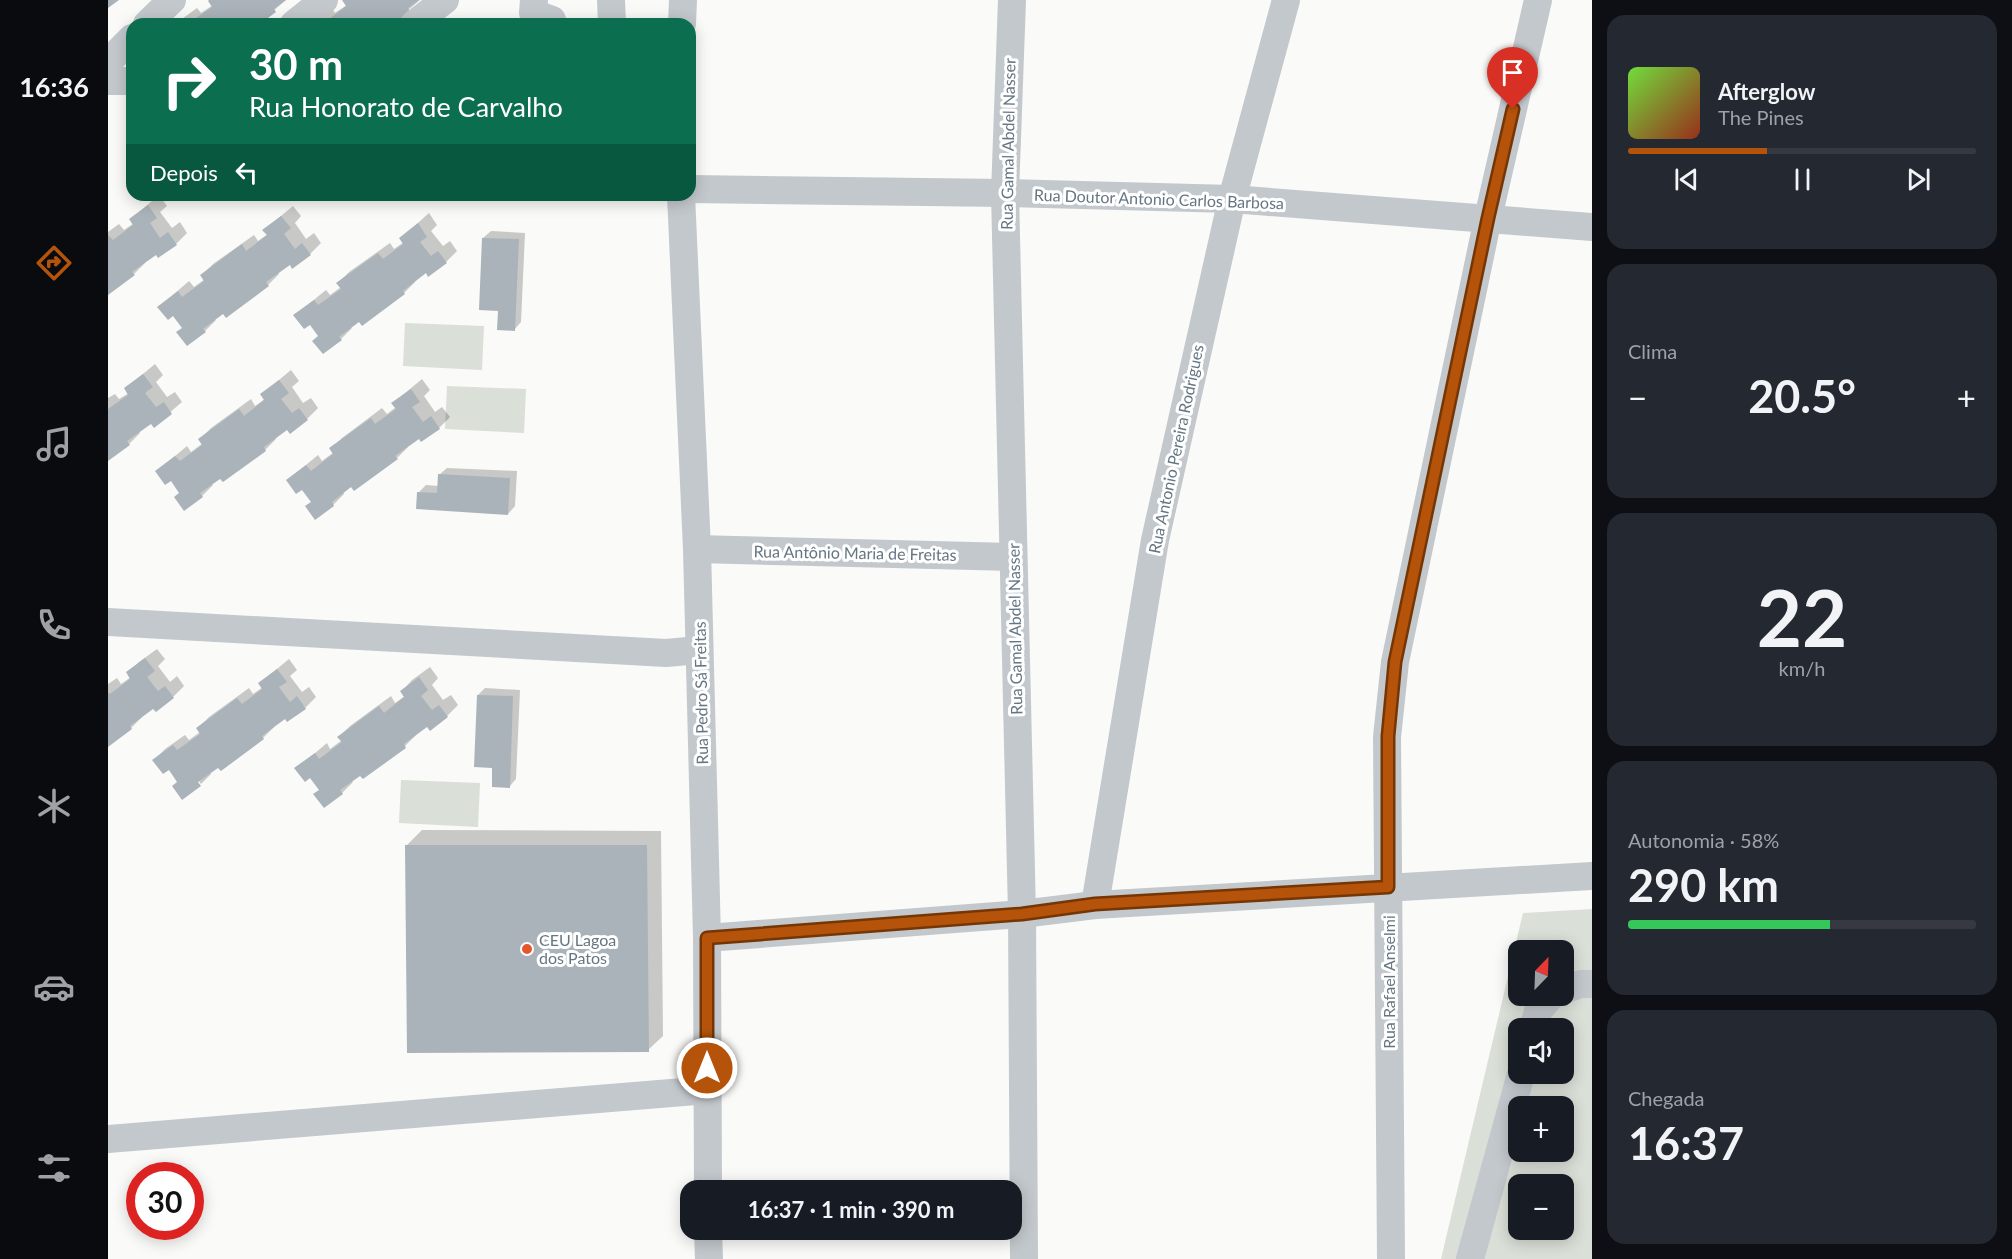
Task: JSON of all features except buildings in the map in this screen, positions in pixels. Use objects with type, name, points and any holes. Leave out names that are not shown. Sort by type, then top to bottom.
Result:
[{"type":"street","points":[[153,18],[172,0]]},
{"type":"street","points":[[302,18],[324,0]]},
{"type":"street","points":[[422,18],[445,0]]},
{"type":"street","points":[[534,0],[533,13],[547,18]]},
{"type":"street","points":[[611,0],[612,18]]},
{"type":"street","points":[[682,18],[683,0]]},
{"type":"street","name":"Rua Gamal Abdel Nasser","points":[[1012,0],[1005,193],[1022,914],[1024,1259]]},
{"type":"street","name":"Rua Antonio Pereira Rodrigues","points":[[1095,904],[1155,540],[1232,200],[1286,0]]},
{"type":"street","name":"Rua Rafael Anselmi","points":[[1391,1259],[1388,736],[1395,662],[1488,218],[1538,0]]},
{"type":"street","points":[[108,62],[126,44]]},
{"type":"street","points":[[108,81],[126,81]]},
{"type":"street","name":"Rua Doutor Antonio Carlos Barbosa","points":[[696,189],[1005,193],[1232,200],[1592,227]]},
{"type":"street","name":"Rua Pedro Sá Freitas","points":[[681,201],[697,549],[707,938],[708,1180]]},
{"type":"street","name":"Rua Antônio Maria de Freitas","points":[[697,549],[1013,557]]},
{"type":"street","points":[[108,622],[666,653],[699,650]]},
{"type":"street","points":[[707,938],[1022,914],[1095,904],[1592,876]]},
{"type":"street","points":[[1574,986],[1592,984]]},
{"type":"street","points":[[1470,1259],[1518,1084]]},
{"type":"street","points":[[108,1139],[708,1090]]},
{"type":"street","points":[[708,1240],[709,1259]]},
{"type":"shaded area","points":[[405,323],[484,326],[482,370],[403,366]]},
{"type":"shaded area","points":[[447,386],[526,389],[524,433],[445,429]]},
{"type":"shaded area","points":[[401,780],[480,783],[478,827],[399,823]]},
{"type":"shaded area","points":[[1592,909],[1592,1259],[1441,1259],[1508,976],[1508,1006],[1574,1006],[1574,940],[1517,940],[1523,913]]},
{"type":"place","name":"CEU Lagoa dos Patos","points":[[527,949]]},
{"type":"route","points":[[707,1068],[707,938],[1022,914],[1095,904],[1388,887],[1388,736],[1395,662],[1513,109]]}]
